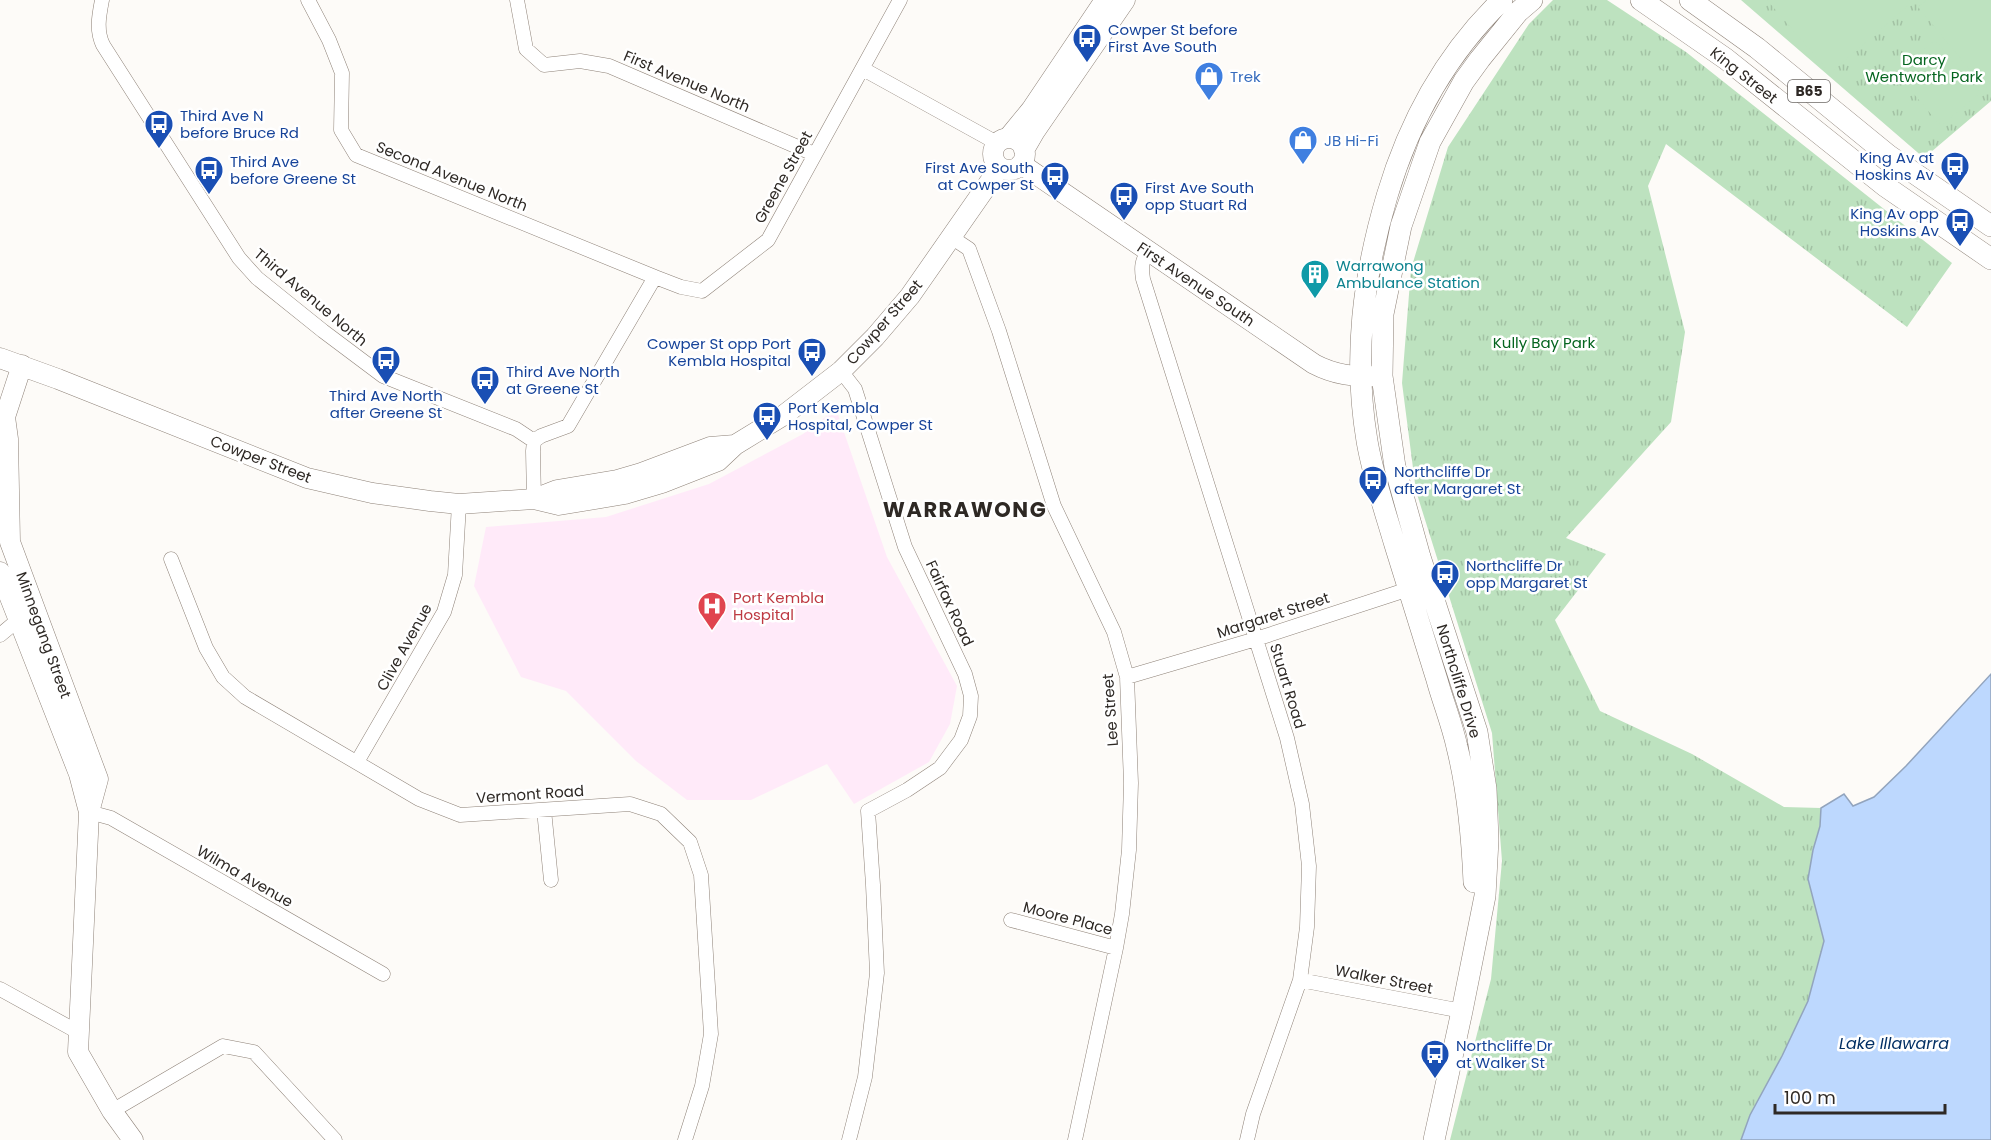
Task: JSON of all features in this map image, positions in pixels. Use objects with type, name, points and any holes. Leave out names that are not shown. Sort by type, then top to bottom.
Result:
[{"type":"main road","points":[[1104,0],[1031,110],[993,153],[1000,167],[1009,170],[1023,157],[1053,103],[1125,0]]},
{"type":"main road","name":"Northcliffe Drive","points":[[1434,1140],[1485,896],[1488,840],[1486,789],[1477,732],[1380,497],[1367,442],[1360,377],[1365,291],[1377,229],[1407,139],[1428,96],[1457,51],[1472,30],[1502,0]]},
{"type":"main road","name":"Northcliffe Drive","points":[[1418,586],[1395,467],[1382,376],[1383,314],[1390,275],[1401,226],[1430,142],[1464,81],[1518,12],[1532,0]]},
{"type":"main road","name":"King Street","points":[[1641,0],[1726,59],[1884,186],[1991,259]]},
{"type":"main road","name":"King Street","points":[[1690,0],[1757,48],[1888,155],[1991,226]]},
{"type":"main road","points":[[1002,141],[1017,140],[1023,157]]},
{"type":"main road","name":"First Avenue South","points":[[1023,157],[1148,251],[1314,364],[1342,375],[1382,376]]},
{"type":"main road","name":"Cowper Street","points":[[0,358],[307,478],[372,493],[459,504],[534,499],[559,505],[625,494],[662,483],[718,461],[735,445],[784,415],[842,371],[875,337],[909,296],[1000,167]]},
{"type":"main road","name":"Minnegang Street","points":[[22,365],[3,421],[8,439],[10,542],[98,779],[89,813],[78,1052],[112,1111],[133,1140]]},
{"type":"main road","name":"Cowper Street","points":[[534,499],[557,490],[617,480],[710,447],[735,445]]},
{"type":"main road","points":[[617,480],[627,485],[649,479],[662,483],[674,466],[686,457]]},
{"type":"main road","name":"Minnegang Street","points":[[0,572],[79,774],[89,813]]},
{"type":"street","name":"Third Avenue North","points":[[102,0],[98,25],[103,45],[246,267],[323,331],[383,376],[516,429],[534,441]]},
{"type":"street","name":"Second Avenue North","points":[[308,0],[329,40],[342,73],[341,130],[356,154],[655,277]]},
{"type":"street","name":"First Avenue North","points":[[517,0],[526,49],[544,65],[580,61],[609,66],[814,154]]},
{"type":"street","name":"Greene Street","points":[[655,277],[681,288],[702,291],[768,240],[900,0]]},
{"type":"street","points":[[863,69],[1002,141]]},
{"type":"street","name":"Lee Street","points":[[951,237],[969,249],[999,331],[1054,506],[1114,632],[1126,677],[1131,783],[1129,850],[1116,948],[1075,1140]]},
{"type":"street","name":"Stuart Road","points":[[1148,251],[1142,260],[1143,279],[1287,738],[1302,804],[1309,866],[1307,927],[1300,980],[1253,1114],[1247,1140]]},
{"type":"street","points":[[534,499],[532,451],[534,441],[541,435],[568,426],[655,277]]},
{"type":"street","name":"Fairfax Road","points":[[842,371],[855,389],[905,547],[965,674],[970,696],[970,716],[961,740],[940,768],[907,790],[868,811],[877,973],[865,1077],[849,1140]]},
{"type":"street","name":"Clive Avenue","points":[[357,762],[444,612],[454,575],[459,504]]},
{"type":"street","name":"Vermont Road","points":[[171,559],[206,648],[223,678],[245,697],[419,799],[460,815],[630,804],[661,814],[690,842],[701,875],[711,1034],[702,1086],[685,1140]]},
{"type":"street","name":"Margaret Street","points":[[1126,677],[1256,639],[1418,586]]},
{"type":"street","points":[[0,635],[18,620]]},
{"type":"street","points":[[544,810],[551,880]]},
{"type":"street","name":"Wilma Avenue","points":[[89,813],[111,818],[383,974]]},
{"type":"street","name":"Moore Place","points":[[1011,920],[1116,948]]},
{"type":"street","name":"Walker Street","points":[[1300,980],[1462,1011]]},
{"type":"street","points":[[0,988],[78,1032]]},
{"type":"street","points":[[112,1111],[223,1046],[254,1052],[335,1140]]},
{"type":"shaded area","name":"Port Kembla Hospital","points":[[836,409],[887,557],[957,686],[950,724],[929,762],[854,804],[827,764],[751,800],[687,800],[636,761],[566,691],[521,677],[474,586],[486,527],[606,517],[709,484],[803,434]]},
{"type":"green space","name":"Kully Bay Park","points":[[1553,0],[1607,0],[1686,52],[1952,263],[1907,327],[1666,144],[1648,186],[1685,332],[1671,422],[1566,538],[1606,554],[1555,620],[1600,711],[1692,754],[1784,807],[1821,808],[1820,826],[1808,879],[1824,941],[1808,1001],[1750,1115],[1741,1140],[1450,1140],[1491,979],[1502,861],[1492,733],[1416,491],[1402,383],[1411,269],[1448,147],[1529,24]]},
{"type":"green space","name":"Darcy Wentworth Park","points":[[1741,0],[1991,0],[1991,101],[1924,158]]},
{"type":"green space","points":[[1767,0],[1909,0],[1911,3],[1830,73]]},
{"type":"green space","points":[[1927,0],[1991,0],[1991,83],[1985,88],[1918,7]]},
{"type":"green space","points":[[1935,40],[1980,93],[1941,126],[1896,73]]},
{"type":"water","name":"Lake Illawarra","points":[[1991,674],[1991,1140],[1741,1140],[1750,1115],[1808,1001],[1824,941],[1808,879],[1820,826],[1821,808],[1844,794],[1853,806],[1874,797],[1906,766]]},
{"type":"place","name":"Cowper St before First Ave South","points":[[1087,64]]},
{"type":"place","name":"Trek","points":[[1209,102]]},
{"type":"place","name":"Third Ave N before Bruce Rd","points":[[159,150]]},
{"type":"place","name":"JB Hi-Fi","points":[[1303,166]]},
{"type":"place","name":"King Av at Hoskins Av","points":[[1955,192]]},
{"type":"place","name":"Third Ave before Greene St","points":[[209,196]]},
{"type":"place","name":"First Ave South at Cowper St","points":[[1055,202]]},
{"type":"place","name":"First Ave South opp Stuart Rd","points":[[1124,222]]},
{"type":"place","name":"King Av opp Hoskins Av","points":[[1960,248]]},
{"type":"place","name":"Warrawong Ambulance Station","points":[[1315,300]]},
{"type":"place","name":"Cowper St opp Port Kembla Hospital","points":[[812,378]]},
{"type":"place","name":"Third Ave North after Greene St","points":[[386,386]]},
{"type":"place","name":"Third Ave North at Greene St","points":[[485,406]]},
{"type":"place","name":"Port Kembla Hospital, Cowper St","points":[[767,442]]},
{"type":"place","name":"Northcliffe Dr after Margaret St","points":[[1373,506]]},
{"type":"place","name":"Northcliffe Dr opp Margaret St","points":[[1445,600]]},
{"type":"place","name":"Port Kembla Hospital","points":[[712,632]]},
{"type":"place","name":"Northcliffe Dr at Walker St","points":[[1435,1080]]},
{"type":"district","name":"WARRAWONG","points":[[965,509]]}]
